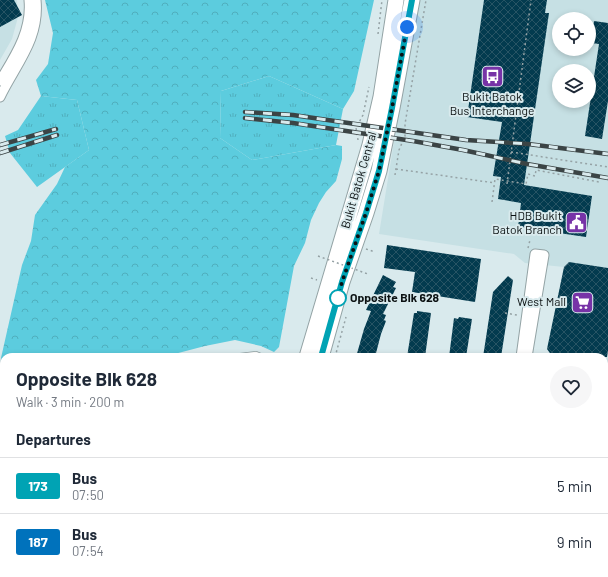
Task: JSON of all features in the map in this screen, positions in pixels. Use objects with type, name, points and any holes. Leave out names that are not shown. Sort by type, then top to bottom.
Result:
[{"type":"main road","name":"Bukit Batok Central","points":[[309,353],[364,143],[381,97],[392,0]]},
{"type":"main road","name":"Bukit Batok Central","points":[[322,353],[342,282],[366,213],[383,156],[416,1]]},
{"type":"street","points":[[0,81],[16,55],[27,32],[30,0]]},
{"type":"street","points":[[0,97],[6,84],[22,59],[33,34],[37,10],[36,0]]},
{"type":"street","points":[[522,353],[540,254],[527,353]]},
{"type":"lane","points":[[392,0],[416,1]]},
{"type":"lane","points":[[364,143],[383,156]]},
{"type":"path","points":[[377,38],[392,0]]},
{"type":"path","points":[[506,184],[531,0]]},
{"type":"path","points":[[395,175],[399,150],[405,136],[416,1]]},
{"type":"path","points":[[364,143],[356,128],[363,115],[369,87]]},
{"type":"path","points":[[510,152],[608,167]]},
{"type":"path","points":[[396,169],[494,183]]},
{"type":"path","points":[[492,202],[495,179],[526,184],[528,174],[535,176],[536,170],[599,182]]},
{"type":"path","points":[[318,256],[368,274]]},
{"type":"path","points":[[506,313],[519,316]]},
{"type":"path","points":[[337,353],[346,317]]},
{"type":"shaded area","points":[[0,0],[17,0],[18,17],[12,39],[0,60]]},
{"type":"shaded area","points":[[417,0],[608,0],[608,268],[569,262],[564,267],[525,263],[514,254],[379,234]]},
{"type":"green space","points":[[45,0],[374,0],[354,91],[343,109],[269,76],[221,91],[220,138],[252,160],[336,145],[342,146],[342,159],[336,181],[319,203],[311,220],[305,243],[294,266],[279,347],[274,352],[261,346],[235,340],[178,353],[2,353],[22,265],[31,241],[35,215],[57,184],[65,167],[89,150],[77,100],[41,96],[36,80],[48,64],[53,33]]},
{"type":"green space","points":[[269,76],[343,109],[336,145],[252,160],[220,138],[221,91]]},
{"type":"green space","points":[[41,96],[77,100],[89,150],[37,187],[10,153],[5,136],[18,130]]},
{"type":"building","points":[[0,0],[14,0],[22,15],[0,27]]},
{"type":"building","points":[[484,0],[547,0],[545,13],[549,13],[524,185],[592,196],[586,237],[518,227],[521,203],[498,199],[501,177],[493,176],[502,122],[467,117]]},
{"type":"building","points":[[596,21],[608,23],[608,101],[602,139],[585,136],[589,108],[596,108],[596,64],[599,44],[596,44]]},
{"type":"building","points":[[387,245],[481,259],[475,302],[412,292],[415,272],[384,268]]},
{"type":"building","name":"West Mall","points":[[569,262],[608,268],[608,353],[550,353],[547,349],[564,267]]},
{"type":"building","points":[[383,275],[396,282],[393,287],[396,288],[383,314],[386,315],[384,320],[386,321],[376,353],[357,353],[371,311],[366,310]]},
{"type":"building","points":[[508,276],[513,280],[502,353],[484,353],[493,292]]},
{"type":"building","points":[[417,311],[431,313],[426,353],[408,353],[414,313],[417,313]]},
{"type":"building","points":[[459,317],[472,319],[467,353],[450,353],[454,318],[458,319]]},
{"type":"railway","points":[[245,112],[293,115],[466,140],[528,144],[608,154]]},
{"type":"railway","points":[[245,118],[293,123],[413,141],[527,164],[608,178]]},
{"type":"railway","points":[[0,145],[56,129]]},
{"type":"railway","points":[[0,153],[57,135]]},
{"type":"bus line","name":"173","points":[[322,353],[342,282],[366,213],[383,156],[412,0]]},
{"type":"place","name":"Bukit Batok Bus Interchange","points":[[492,76]]},
{"type":"place","name":"HDB Bukit Batok Branch","points":[[577,223]]},
{"type":"place","name":"Opposite Blk 628","points":[[338,298]]},
{"type":"place","name":"West Mall","points":[[582,302]]},
{"type":"route","points":[[338,298],[383,156],[407,27]]}]
